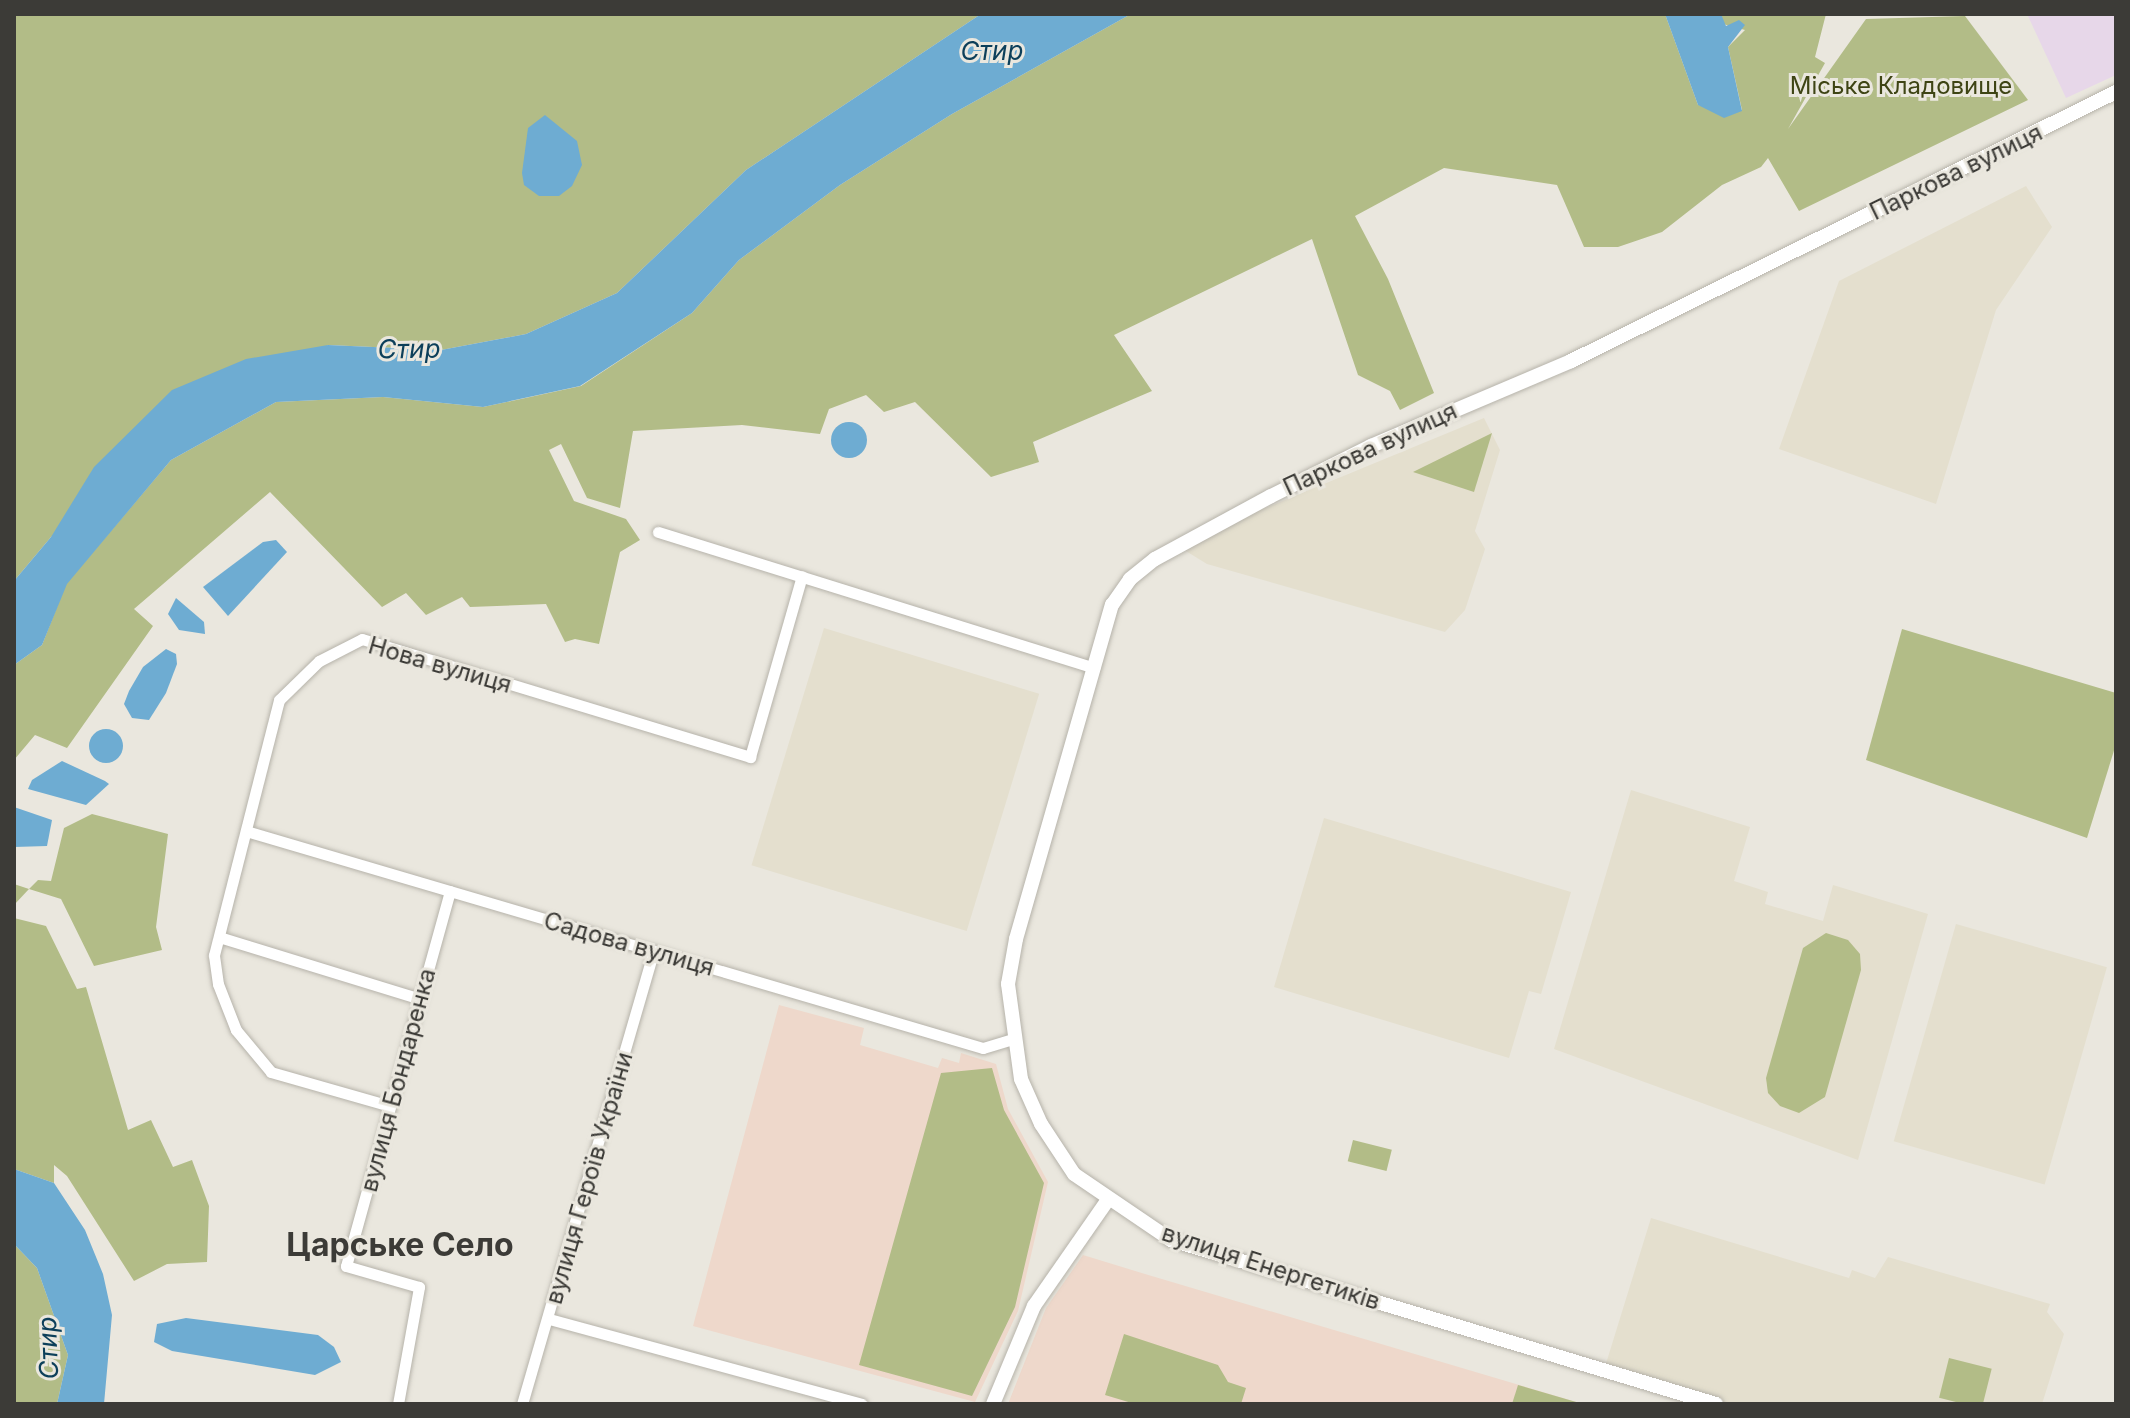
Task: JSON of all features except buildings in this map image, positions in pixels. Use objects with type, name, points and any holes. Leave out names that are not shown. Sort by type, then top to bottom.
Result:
[{"type":"street","name":"Паркова вулиця","points":[[1094,668],[1112,605],[1130,579],[1176,545],[1371,446],[1585,354],[2116,92]]},
{"type":"street","points":[[658,532],[1094,668]]},
{"type":"street","name":"Нова вулиця","points":[[390,1106],[271,1072],[236,1030],[218,984],[214,955],[279,700],[319,661],[362,639],[750,757],[802,576]]},
{"type":"street","name":"вулиця Енергетиків","points":[[1094,668],[1016,939],[1008,984],[1013,1039],[1021,1079],[1041,1124],[1074,1174],[1107,1201],[1171,1240],[1716,1404]]},
{"type":"street","name":"Садова вулиця","points":[[246,831],[983,1048],[1013,1039]]},
{"type":"street","name":"вулиця Бондаренка","points":[[398,1404],[419,1287],[346,1266],[450,891]]},
{"type":"street","points":[[219,937],[420,999]]},
{"type":"street","name":"вулиця Героїв України","points":[[522,1404],[654,951]]},
{"type":"street","points":[[993,1404],[1034,1306],[1107,1201]]},
{"type":"street","points":[[549,1319],[862,1404]]},
{"type":"shaded area","points":[[2027,14],[2116,14],[2116,75],[2066,98]]},
{"type":"shaded area","points":[[2026,186],[2052,227],[1996,310],[1936,504],[1779,449],[1839,281]]},
{"type":"shaded area","points":[[1484,418],[1500,450],[1475,531],[1485,549],[1465,610],[1445,632],[1207,564],[1176,545]]},
{"type":"shaded area","points":[[824,628],[1039,694],[967,931],[751,865]]},
{"type":"shaded area","points":[[1631,790],[1750,827],[1734,881],[1768,892],[1765,904],[1823,921],[1833,885],[1928,914],[1858,1160],[1554,1049]]},
{"type":"shaded area","points":[[1324,818],[1571,892],[1541,994],[1529,991],[1509,1058],[1274,987]]},
{"type":"shaded area","points":[[1956,924],[2107,967],[2045,1185],[1894,1141]]},
{"type":"shaded area","points":[[779,1005],[864,1028],[860,1045],[938,1068],[942,1058],[959,1063],[961,1053],[996,1064],[1008,1109],[1048,1182],[1018,1311],[975,1402],[693,1326]]},
{"type":"shaded area","points":[[1651,1218],[1849,1278],[1852,1270],[1875,1278],[1888,1257],[2050,1304],[2047,1312],[2064,1334],[2042,1404],[1716,1404],[1604,1370]]},
{"type":"shaded area","points":[[1083,1255],[1583,1404],[1008,1404],[1046,1308]]},
{"type":"green space","points":[[14,14],[981,14],[746,170],[617,293],[526,334],[441,350],[328,345],[51,537],[14,581]]},
{"type":"green space","name":"Міське Кладовище","points":[[1131,14],[1665,14],[1698,105],[1742,110],[1728,47],[1745,30],[1723,24],[1721,14],[1826,14],[1815,57],[1825,63],[1788,129],[1866,19],[1965,16],[2028,100],[1799,211],[1768,158],[1761,167],[1722,185],[1662,232],[1618,247],[1584,247],[1557,185],[1444,168],[1355,216],[1388,279],[1434,393],[1400,410],[1390,391],[1358,375],[1312,239],[1114,335],[1152,391],[1033,442],[1039,462],[991,477],[915,402],[884,412],[866,395],[829,409],[820,434],[742,425],[633,431],[620,508],[587,498],[561,444],[549,450],[574,501],[626,519],[640,540],[620,552],[599,644],[575,639],[565,642],[546,604],[470,607],[462,597],[426,615],[406,593],[382,607],[270,492],[134,609],[153,626],[67,748],[35,735],[14,760],[14,665],[42,645],[66,584],[171,460],[276,402],[383,397],[483,407],[581,386],[692,313],[739,260],[840,185],[952,114]]},
{"type":"green space","points":[[1492,433],[1474,492],[1413,472]]},
{"type":"green space","points":[[1902,629],[2116,693],[2116,744],[2087,838],[1866,760]]},
{"type":"green space","points":[[92,814],[168,834],[156,927],[162,950],[94,966],[61,899],[29,889],[38,880],[51,881],[64,828]]},
{"type":"green space","points":[[14,884],[29,889],[14,905]]},
{"type":"green space","points":[[14,918],[46,926],[77,989],[86,987],[128,1130],[151,1120],[173,1167],[192,1160],[209,1206],[207,1262],[167,1264],[134,1281],[67,1176],[54,1165],[54,1183],[14,1169]]},
{"type":"green space","points":[[1826,933],[1848,940],[1860,954],[1861,970],[1825,1097],[1799,1113],[1780,1106],[1768,1093],[1766,1078],[1803,948]]},
{"type":"green space","points":[[992,1068],[1004,1110],[1044,1183],[1015,1307],[972,1396],[859,1365],[941,1073]]},
{"type":"green space","points":[[1353,1140],[1392,1150],[1386,1171],[1348,1161]]},
{"type":"green space","points":[[14,1244],[37,1268],[68,1355],[57,1404],[14,1404]]},
{"type":"green space","points":[[1124,1334],[1218,1365],[1228,1382],[1246,1388],[1241,1404],[1135,1404],[1105,1395]]},
{"type":"green space","points":[[1949,1358],[1992,1369],[1983,1404],[1964,1404],[1939,1398]]},
{"type":"green space","points":[[1518,1385],[1583,1404],[1512,1404]]},
{"type":"water","name":"Стир","points":[[981,14],[1131,14],[952,114],[840,185],[739,260],[692,313],[580,386],[483,407],[383,397],[276,402],[171,460],[67,584],[42,645],[14,665],[14,581],[51,537],[94,467],[172,390],[246,359],[328,345],[441,350],[526,334],[617,293],[746,170]]},
{"type":"water","points":[[1665,14],[1721,14],[1726,26],[1739,20],[1745,25],[1728,47],[1742,111],[1724,118],[1698,105]]},
{"type":"water","points":[[545,115],[577,141],[582,165],[572,186],[559,196],[539,196],[524,185],[522,173],[528,128]]},
{"type":"water","points":[[849,422],[862,427],[867,440],[862,453],[849,458],[836,453],[831,440],[836,427]]},
{"type":"water","points":[[276,540],[287,552],[228,616],[203,587],[263,542]]},
{"type":"water","points":[[176,598],[204,622],[205,634],[179,630],[168,614]]},
{"type":"water","points":[[166,649],[176,654],[177,664],[166,693],[149,720],[132,718],[124,704],[129,691],[143,667]]},
{"type":"water","points":[[106,729],[118,734],[123,746],[118,758],[106,763],[94,758],[89,746],[94,734]]},
{"type":"water","points":[[62,761],[109,784],[86,805],[28,789],[32,780]]},
{"type":"water","points":[[14,807],[52,820],[47,846],[14,847]]},
{"type":"water","name":"Стир","points":[[14,1169],[54,1183],[85,1230],[103,1274],[112,1315],[104,1404],[57,1404],[68,1355],[37,1268],[14,1244]]},
{"type":"water","points":[[186,1318],[318,1335],[334,1347],[341,1362],[315,1375],[172,1351],[154,1342],[157,1324]]},
{"type":"district","name":"Царське Село","points":[[400,1245]]}]
